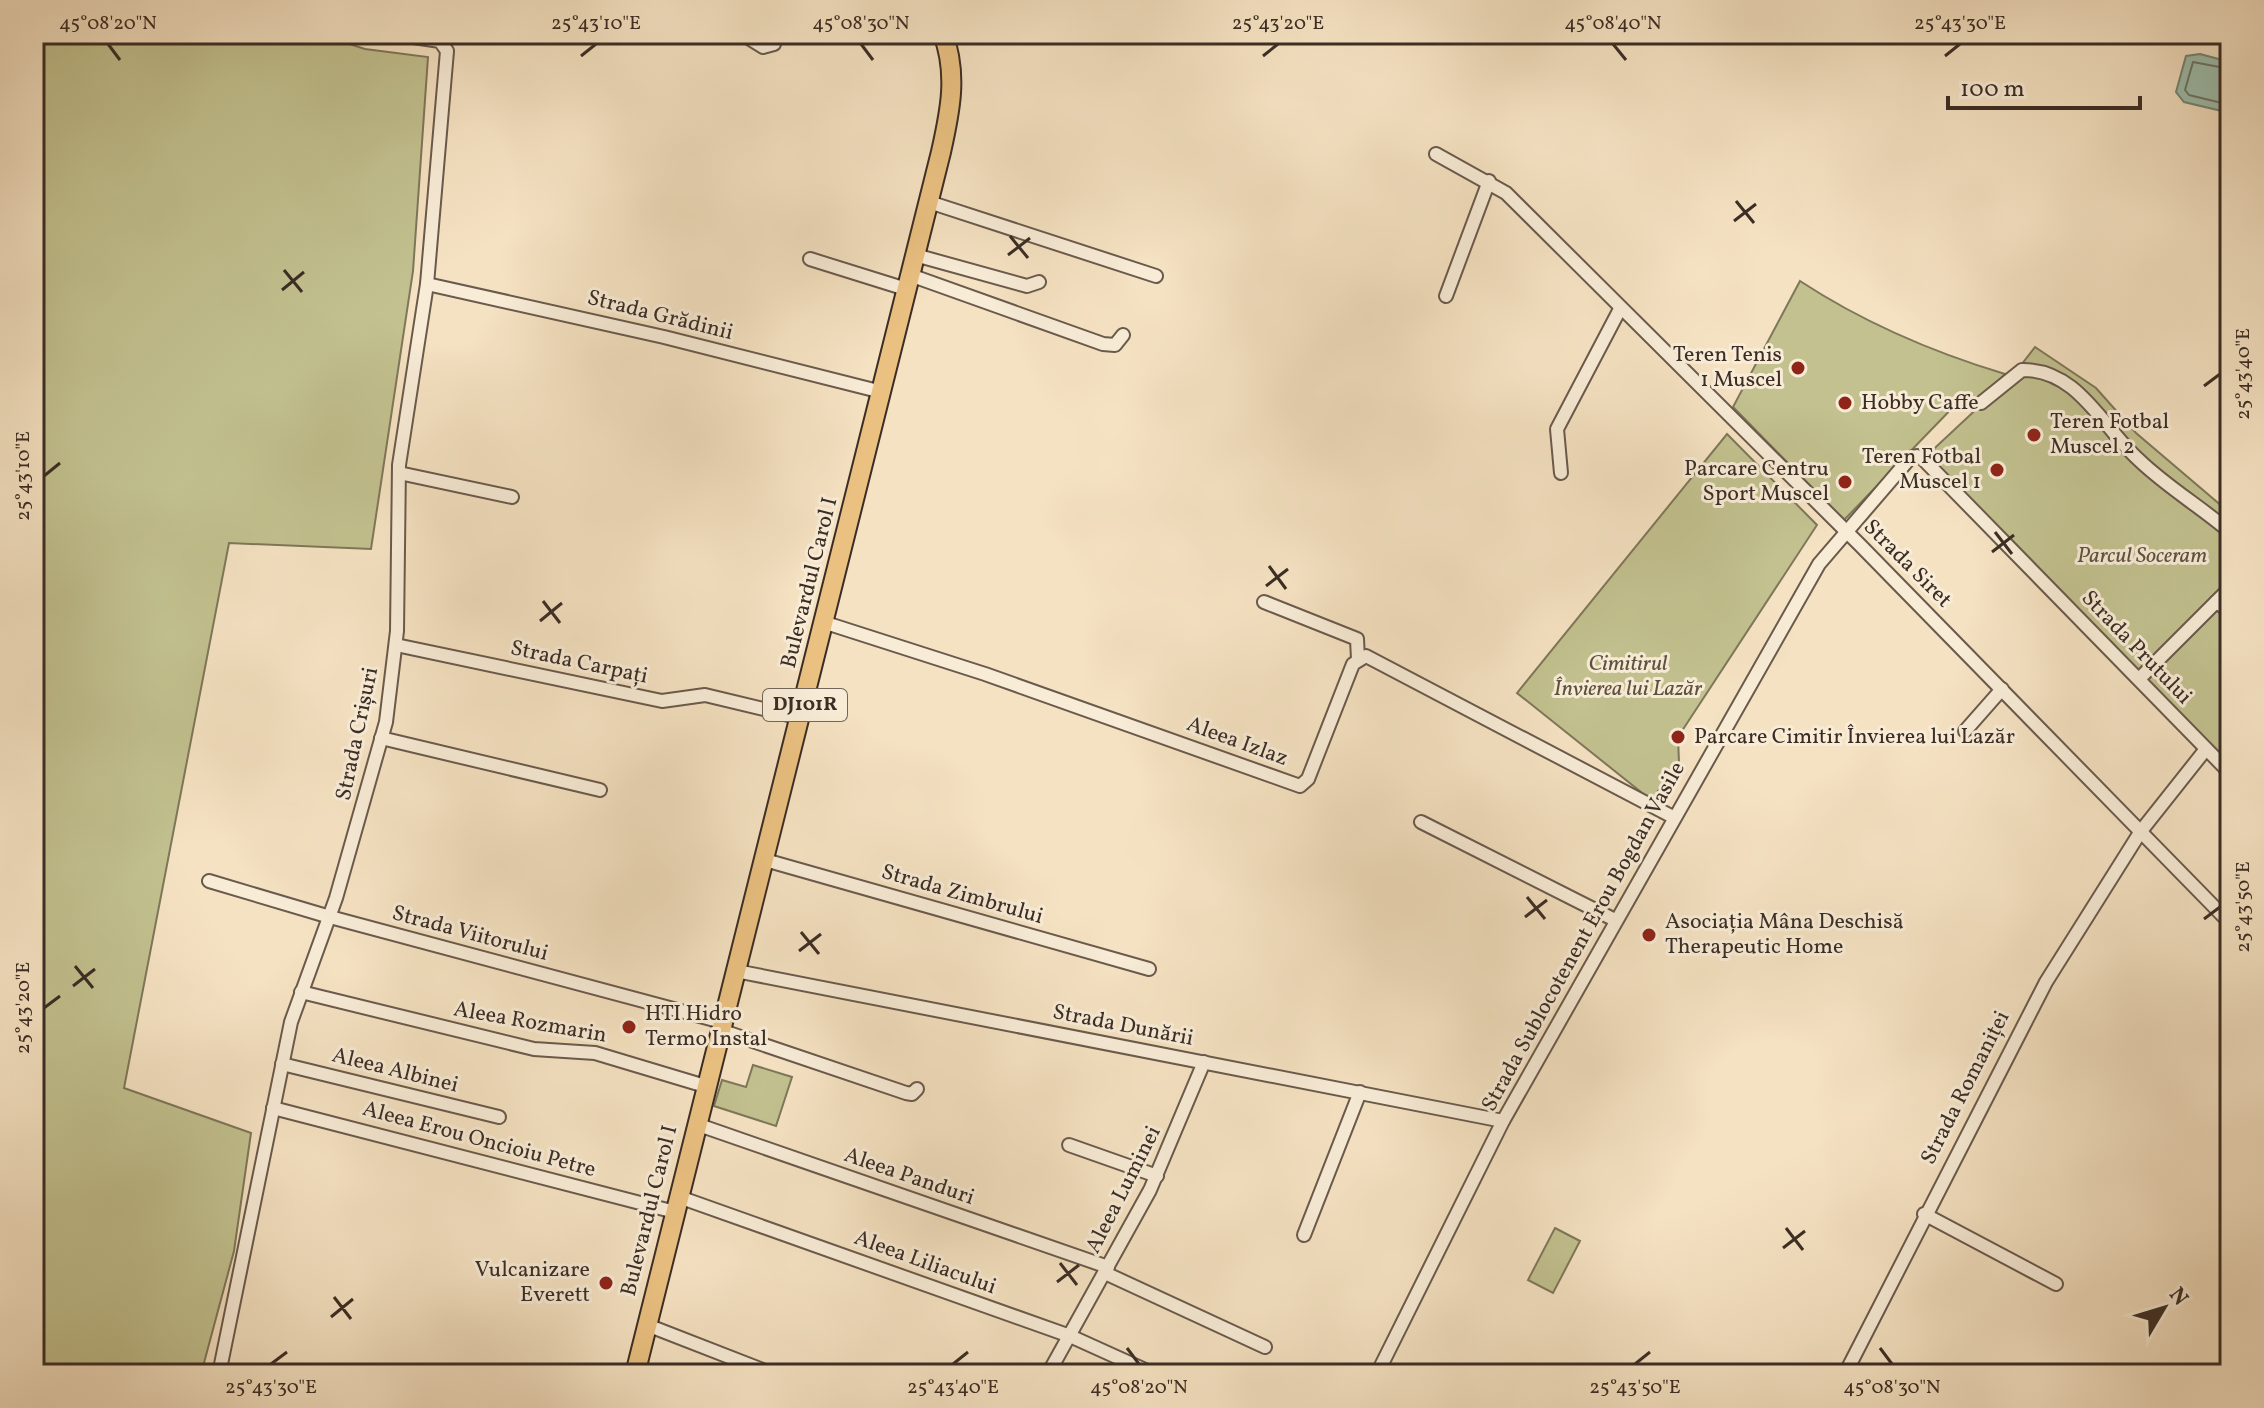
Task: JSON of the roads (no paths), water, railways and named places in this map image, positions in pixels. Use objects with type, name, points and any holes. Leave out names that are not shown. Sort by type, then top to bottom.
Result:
[{"type":"main road","name":"Bulevardul Carol I","points":[[635,1374],[705,1086],[826,623],[929,202],[952,94],[951,62],[943,34]]},
{"type":"street","name":"Strada Crișuri","points":[[219,1374],[282,1064],[301,992],[330,917],[381,738],[396,645],[399,473],[427,284],[447,48],[440,41],[393,34]]},
{"type":"street","points":[[742,34],[763,47],[774,44],[777,34]]},
{"type":"street","name":"Strada Siret","points":[[1436,154],[1506,193],[1845,530],[2230,923]]},
{"type":"street","points":[[1446,296],[1489,181]]},
{"type":"street","points":[[929,202],[1156,276]]},
{"type":"street","points":[[915,255],[1027,286],[1039,282]]},
{"type":"street","points":[[810,259],[908,282],[1103,344],[1115,345],[1123,335]]},
{"type":"street","name":"Strada Grădinii","points":[[427,284],[649,333],[882,392]]},
{"type":"street","points":[[1561,473],[1557,429],[1620,309]]},
{"type":"street","points":[[1981,403],[2022,370],[2048,374],[2086,398],[2138,460],[2230,532]]},
{"type":"street","name":"Strada Prutului","points":[[1845,530],[1910,458],[1917,456],[2230,773]]},
{"type":"street","points":[[399,473],[512,497]]},
{"type":"street","name":"Strada Sublocotenent Erou Bogdan Vasile","points":[[1377,1374],[1503,1121],[1819,564],[1845,530]]},
{"type":"street","points":[[2139,679],[2230,588]]},
{"type":"street","points":[[1264,602],[1357,639],[1358,659],[1374,658],[1673,817]]},
{"type":"street","points":[[2216,602],[2230,611]]},
{"type":"street","name":"Aleea Izlaz","points":[[826,623],[985,674],[1300,786],[1308,779],[1349,673],[1358,659]]},
{"type":"street","name":"Strada Carpați","points":[[396,645],[662,701],[705,695],[801,718]]},
{"type":"street","points":[[1965,731],[2002,689]]},
{"type":"street","points":[[381,738],[600,790]]},
{"type":"street","name":"Strada Romaniței","points":[[1845,1374],[1924,1214],[2046,982],[2141,831],[2206,749]]},
{"type":"street","points":[[1421,822],[1615,920]]},
{"type":"street","name":"Strada Zimbrului","points":[[765,860],[1149,969]]},
{"type":"street","name":"Strada Viitorului","points":[[209,881],[721,1026],[906,1093],[912,1094],[917,1089]]},
{"type":"street","name":"Strada Dunării","points":[[736,971],[1503,1121]]},
{"type":"street","name":"Aleea Rozmarin","points":[[301,992],[534,1049],[595,1053],[705,1086]]},
{"type":"street","name":"Aleea Luminei","points":[[1048,1374],[1157,1176],[1204,1062]]},
{"type":"street","name":"Aleea Albinei","points":[[282,1064],[499,1117]]},
{"type":"street","points":[[1304,1235],[1360,1092]]},
{"type":"street","name":"Aleea Erou Oncioiu Petre","points":[[273,1108],[677,1204]]},
{"type":"street","name":"Aleea Panduri","points":[[696,1124],[1107,1270],[1265,1347]]},
{"type":"street","points":[[1069,1145],[1157,1176]]},
{"type":"street","name":"Aleea Liliacului","points":[[677,1204],[1070,1336],[1154,1374]]},
{"type":"street","points":[[1924,1214],[2056,1284]]},
{"type":"street","points":[[647,1325],[773,1374]]},
{"type":"water","points":[[2200,54],[2230,62],[2230,113],[2184,102],[2176,92],[2186,56]]},
{"type":"place","name":"Teren Tenis 1 Muscel","points":[[1798,368]]},
{"type":"place","name":"Hobby Caffe","points":[[1845,403]]},
{"type":"place","name":"Teren Fotbal Muscel 2","points":[[2034,435]]},
{"type":"place","name":"Teren Fotbal Muscel 1","points":[[1997,470]]},
{"type":"place","name":"Parcare Centru Sport Muscel","points":[[1845,482]]},
{"type":"place","name":"Parcare Cimitir Învierea lui Lazăr","points":[[1678,737]]},
{"type":"place","name":"Asociația Mâna Deschisă Therapeutic Home","points":[[1649,935]]},
{"type":"place","name":"HTI Hidro Termo Instal","points":[[629,1027]]},
{"type":"place","name":"Vulcanizare Everett","points":[[606,1283]]},
{"type":"park label","name":"Parcul Soceram","points":[[2142,556]]},
{"type":"park label","name":"Cimitirul Învierea lui Lazăr","points":[[1628,676]]}]
